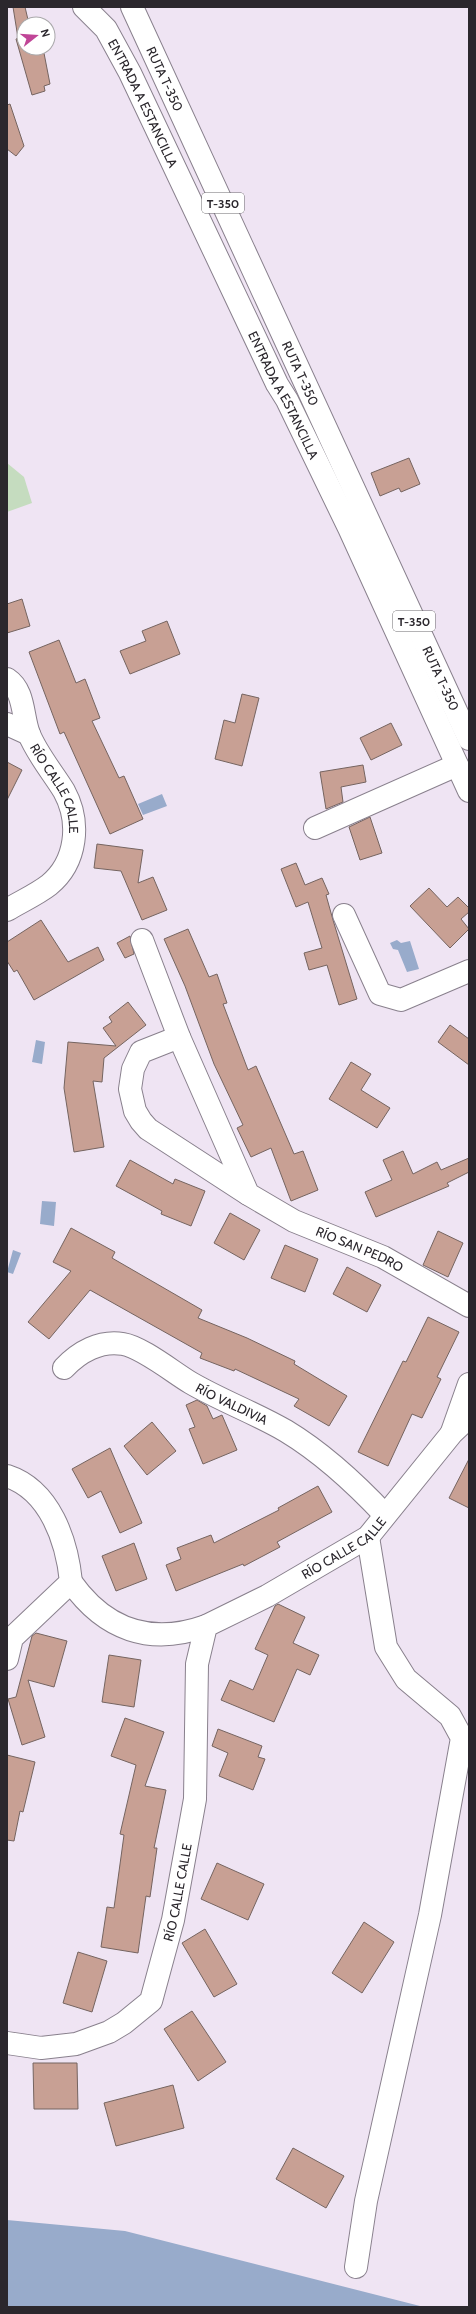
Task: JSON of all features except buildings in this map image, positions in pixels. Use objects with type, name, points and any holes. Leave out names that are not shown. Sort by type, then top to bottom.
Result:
[{"type":"street","name":"ENTRADA A ESTANCILLA","points":[[84,7],[97,18],[114,41],[277,384],[287,400],[349,528],[469,792]]},
{"type":"street","name":"RUTA T-350","points":[[132,7],[469,739]]},
{"type":"street","points":[[287,400],[313,399]]},
{"type":"street","name":"RÍO CALLE CALLE","points":[[7,679],[15,687],[24,706],[29,734],[70,805],[74,830],[73,842],[64,866],[57,877],[48,886],[7,910]]},
{"type":"street","name":"RÍO CALLE CALLE","points":[[7,724],[29,734]]},
{"type":"street","points":[[315,828],[457,765]]},
{"type":"street","points":[[344,915],[380,994],[400,1000],[469,971]]},
{"type":"street","points":[[142,940],[179,1037],[248,1194]]},
{"type":"street","name":"RÍO SAN PEDRO","points":[[179,1037],[141,1052],[131,1079],[131,1094],[135,1111],[148,1129],[248,1194],[294,1221],[382,1257],[469,1306]]},
{"type":"street","name":"RÍO VALDIVIA","points":[[64,1368],[72,1360],[90,1348],[107,1344],[124,1344],[214,1395],[253,1414],[306,1444],[343,1472],[385,1515]]},
{"type":"street","name":"RÍO CALLE CALLE","points":[[452,1433],[469,1384]]},
{"type":"street","name":"RÍO CALLE CALLE","points":[[71,1582],[90,1606],[102,1616],[131,1630],[146,1634],[177,1634],[206,1626],[266,1596],[368,1537],[452,1433],[469,1417]]},
{"type":"street","points":[[7,1476],[25,1483],[52,1518],[66,1548],[71,1582],[12,1638],[7,1659]]},
{"type":"street","points":[[356,2267],[366,2202],[430,1915],[462,1738],[450,1716],[406,1679],[386,1647],[368,1537]]},
{"type":"street","name":"RÍO CALLE CALLE","points":[[7,2043],[41,2048],[82,2042],[109,2032],[124,2023],[151,2001],[173,1920],[195,1799],[197,1664],[206,1626]]},
{"type":"green space","points":[[7,463],[24,477],[32,503],[7,512]]},
{"type":"water","points":[[162,794],[167,806],[143,815],[138,804]]},
{"type":"water","points":[[397,940],[401,943],[410,941],[419,969],[407,972],[398,950],[393,949],[390,943]]},
{"type":"water","points":[[36,1040],[45,1042],[42,1064],[32,1062]]},
{"type":"water","points":[[42,1201],[56,1202],[54,1226],[40,1224]]},
{"type":"water","points":[[13,1250],[21,1253],[13,1274],[7,1272]]},
{"type":"water","points":[[7,2220],[125,2231],[424,2307],[7,2307]]}]
